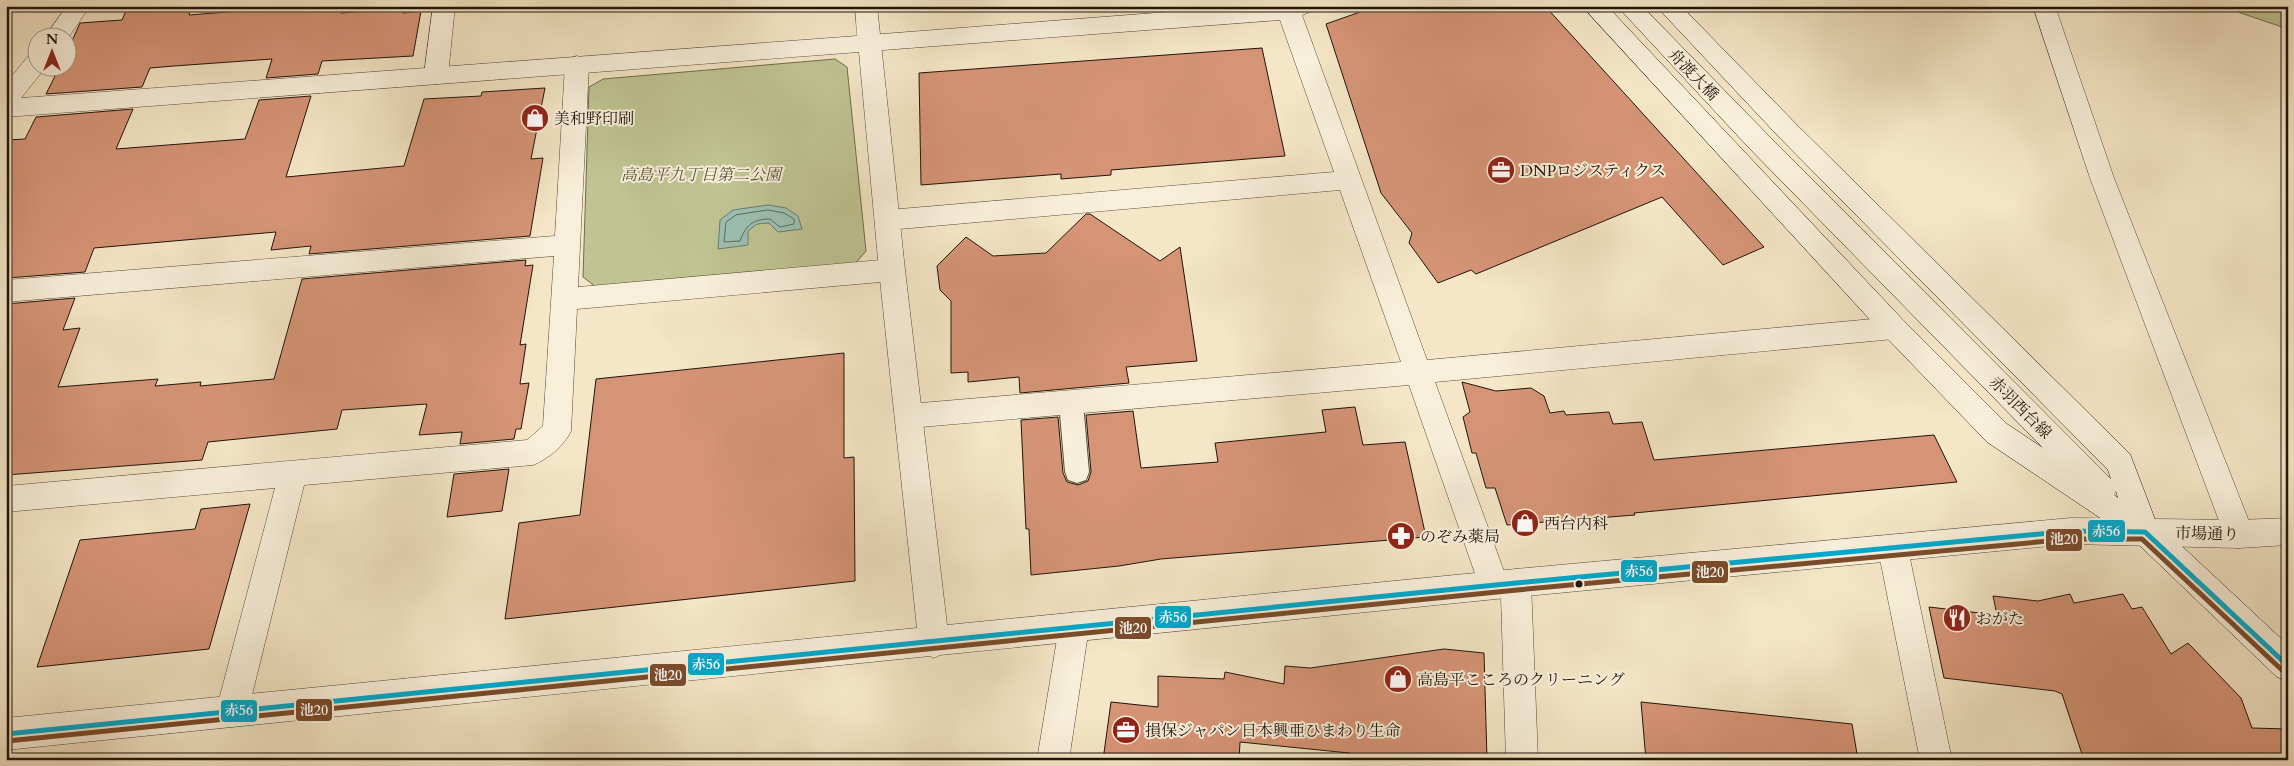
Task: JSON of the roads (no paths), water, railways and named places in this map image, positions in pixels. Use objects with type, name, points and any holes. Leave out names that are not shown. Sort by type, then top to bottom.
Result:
[{"type":"street","points":[[62,28],[79,6]]},
{"type":"street","points":[[436,75],[444,6]]},
{"type":"street","points":[[866,6],[892,270],[934,643]]},
{"type":"street","points":[[1593,6],[1894,328],[1997,433],[2145,532]]},
{"type":"street","name":"舟渡大橋","points":[[1628,6],[1759,142]]},
{"type":"street","points":[[1667,6],[1795,138],[2120,463],[2145,532]]},
{"type":"street","points":[[2044,6],[2102,178],[2239,534]]},
{"type":"street","points":[[6,108],[870,43],[1293,8],[1350,180],[1419,372],[1505,584],[1522,760]]},
{"type":"street","points":[[6,499],[533,452],[557,431],[577,65]]},
{"type":"street","points":[[6,100],[28,72]]},
{"type":"street","name":"赤羽西台線","points":[[1759,142],[2145,532],[2288,666]]},
{"type":"street","points":[[888,220],[1350,180]]},
{"type":"street","points":[[6,291],[566,246]]},
{"type":"street","points":[[564,299],[892,270]]},
{"type":"street","points":[[909,416],[1419,372],[1894,328]]},
{"type":"street","points":[[232,711],[293,472]]},
{"type":"street","name":"市場通り","points":[[6,734],[934,643],[1074,627],[1505,584],[2071,531],[2239,534],[2288,531]]},
{"type":"street","points":[[1893,549],[1936,760]]},
{"type":"street","points":[[1053,760],[1074,627]]},
{"type":"lane","points":[[1071,403],[1077,472]]},
{"type":"water","points":[[768,205],[786,208],[798,216],[802,229],[778,232],[769,223],[757,224],[748,231],[748,245],[718,249],[720,220],[733,210]]},
{"type":"place","name":"美和野印刷","points":[[535,118]]},
{"type":"place","name":"DNPロジスティクス","points":[[1501,170]]},
{"type":"place","name":"西台内科","points":[[1525,523]]},
{"type":"place","name":"のぞみ薬局","points":[[1401,536]]},
{"type":"place","name":"おがた","points":[[1957,618]]},
{"type":"place","name":"高島平こころのクリーニング","points":[[1398,679]]},
{"type":"place","name":"損保ジャパン日本興亜ひまわり生命","points":[[1126,730]]},
{"type":"park label","name":"高島平九丁目第二公園","points":[[701,174]]}]
